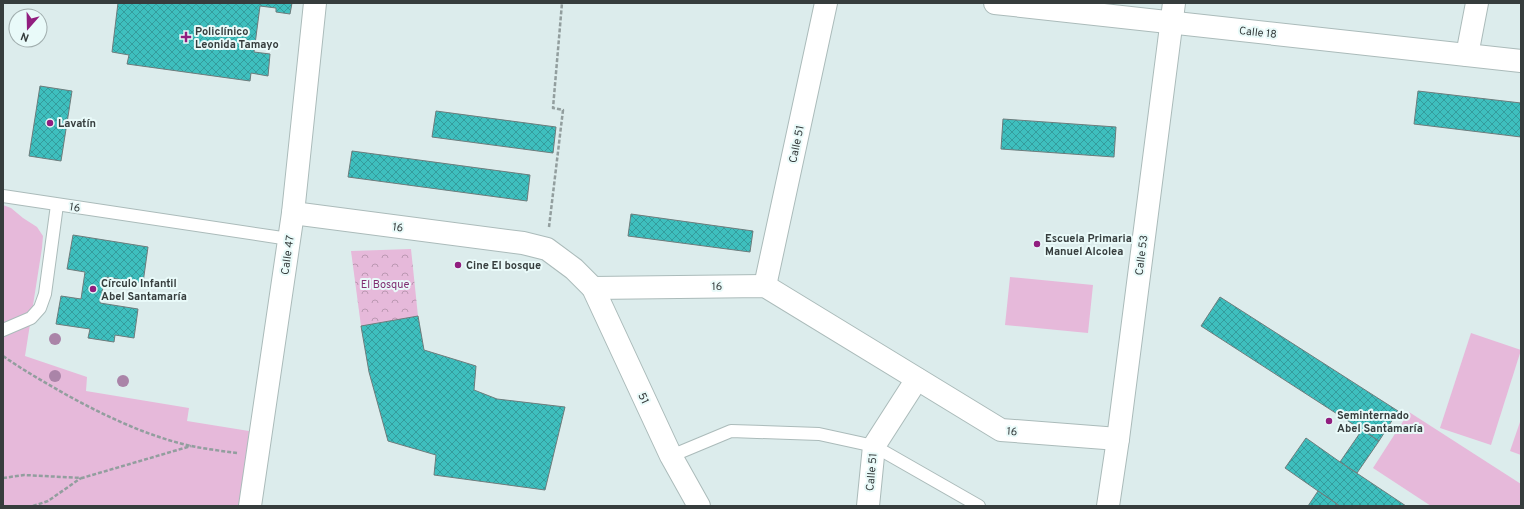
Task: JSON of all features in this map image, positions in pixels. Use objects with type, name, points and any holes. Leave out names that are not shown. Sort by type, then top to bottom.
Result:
[{"type":"street","name":"Calle 47","points":[[250,506],[293,213],[315,3]]},
{"type":"street","name":"Calle 51","points":[[765,286],[826,3]]},
{"type":"street","name":"Calle 18","points":[[995,3],[1173,13],[1467,55],[1521,61]]},
{"type":"street","points":[[1467,55],[1477,3]]},
{"type":"street","name":"Calle 53","points":[[1108,506],[1173,13]]},
{"type":"street","name":"16","points":[[293,213],[523,243],[547,248],[574,269],[593,288],[765,286],[1001,430],[1118,439]]},
{"type":"street","name":"51","points":[[593,288],[671,456],[699,506]]},
{"type":"street","name":"Calle 51","points":[[868,506],[874,446],[918,379]]},
{"type":"lane","name":"16","points":[[3,196],[289,240]]},
{"type":"lane","points":[[3,330],[31,318],[40,308],[45,294],[57,205]]},
{"type":"lane","points":[[671,456],[731,431],[819,434],[874,446],[979,506]]},
{"type":"path","points":[[547,248],[563,110],[553,108],[562,3]]},
{"type":"path","points":[[3,356],[24,371],[110,417],[143,432],[191,446],[258,456]]},
{"type":"path","points":[[33,506],[48,501],[82,478],[191,446]]},
{"type":"path","points":[[3,478],[24,475],[82,478]]},
{"type":"green space","points":[[3,205],[11,208],[37,227],[43,236],[25,356],[87,377],[86,391],[189,408],[187,421],[249,431],[244,506],[3,506]]},
{"type":"green space","name":"El Bosque","points":[[411,249],[418,316],[361,326],[351,251]]},
{"type":"green space","points":[[1010,277],[1093,285],[1088,333],[1005,325]]},
{"type":"green space","points":[[1471,333],[1521,350],[1491,445],[1440,428]]},
{"type":"green space","points":[[1409,412],[1521,484],[1521,506],[1431,506],[1373,468]]},
{"type":"green space","points":[[1521,419],[1521,455],[1510,451]]},
{"type":"building","points":[[118,3],[292,3],[290,14],[276,12],[276,8],[260,6],[254,52],[270,54],[268,76],[251,73],[250,81],[127,64],[129,55],[112,52]]},
{"type":"building","name":"Lavatín","points":[[40,86],[72,91],[61,161],[29,156]]},
{"type":"building","points":[[1418,91],[1521,103],[1521,137],[1414,124]]},
{"type":"building","points":[[436,111],[556,127],[553,153],[432,137]]},
{"type":"building","points":[[1003,119],[1116,127],[1114,157],[1001,149]]},
{"type":"building","points":[[352,151],[530,175],[527,201],[348,177]]},
{"type":"building","points":[[631,214],[753,231],[750,252],[628,236]]},
{"type":"building","name":"Círculo Infantil Abel Santamaría","points":[[73,235],[148,247],[143,283],[105,277],[100,303],[138,309],[134,338],[115,335],[114,342],[88,338],[90,329],[56,324],[61,296],[81,299],[85,272],[67,269]]},
{"type":"building","points":[[1220,297],[1398,411],[1379,441],[1201,326]]},
{"type":"building","name":"El Bosque","points":[[418,316],[424,350],[476,366],[474,390],[497,399],[565,407],[545,490],[434,475],[436,455],[388,441],[369,372],[361,326]]},
{"type":"building","points":[[1362,430],[1379,441],[1357,473],[1340,462]]},
{"type":"building","points":[[1306,438],[1406,506],[1340,506],[1285,468]]},
{"type":"building","points":[[1318,491],[1337,504],[1336,506],[1308,506]]},
{"type":"place","name":"Policlínico Leonida Tamayo","points":[[186,37]]},
{"type":"place","name":"Lavatín","points":[[50,123]]},
{"type":"place","name":"Escuela Primaria Manuel Alcolea","points":[[1037,244]]},
{"type":"place","name":"Cine El bosque","points":[[458,265]]},
{"type":"place","name":"Círculo Infantil Abel Santamaría","points":[[93,289]]},
{"type":"place","name":"Seminternado Abel Santamaría","points":[[1329,421]]}]
